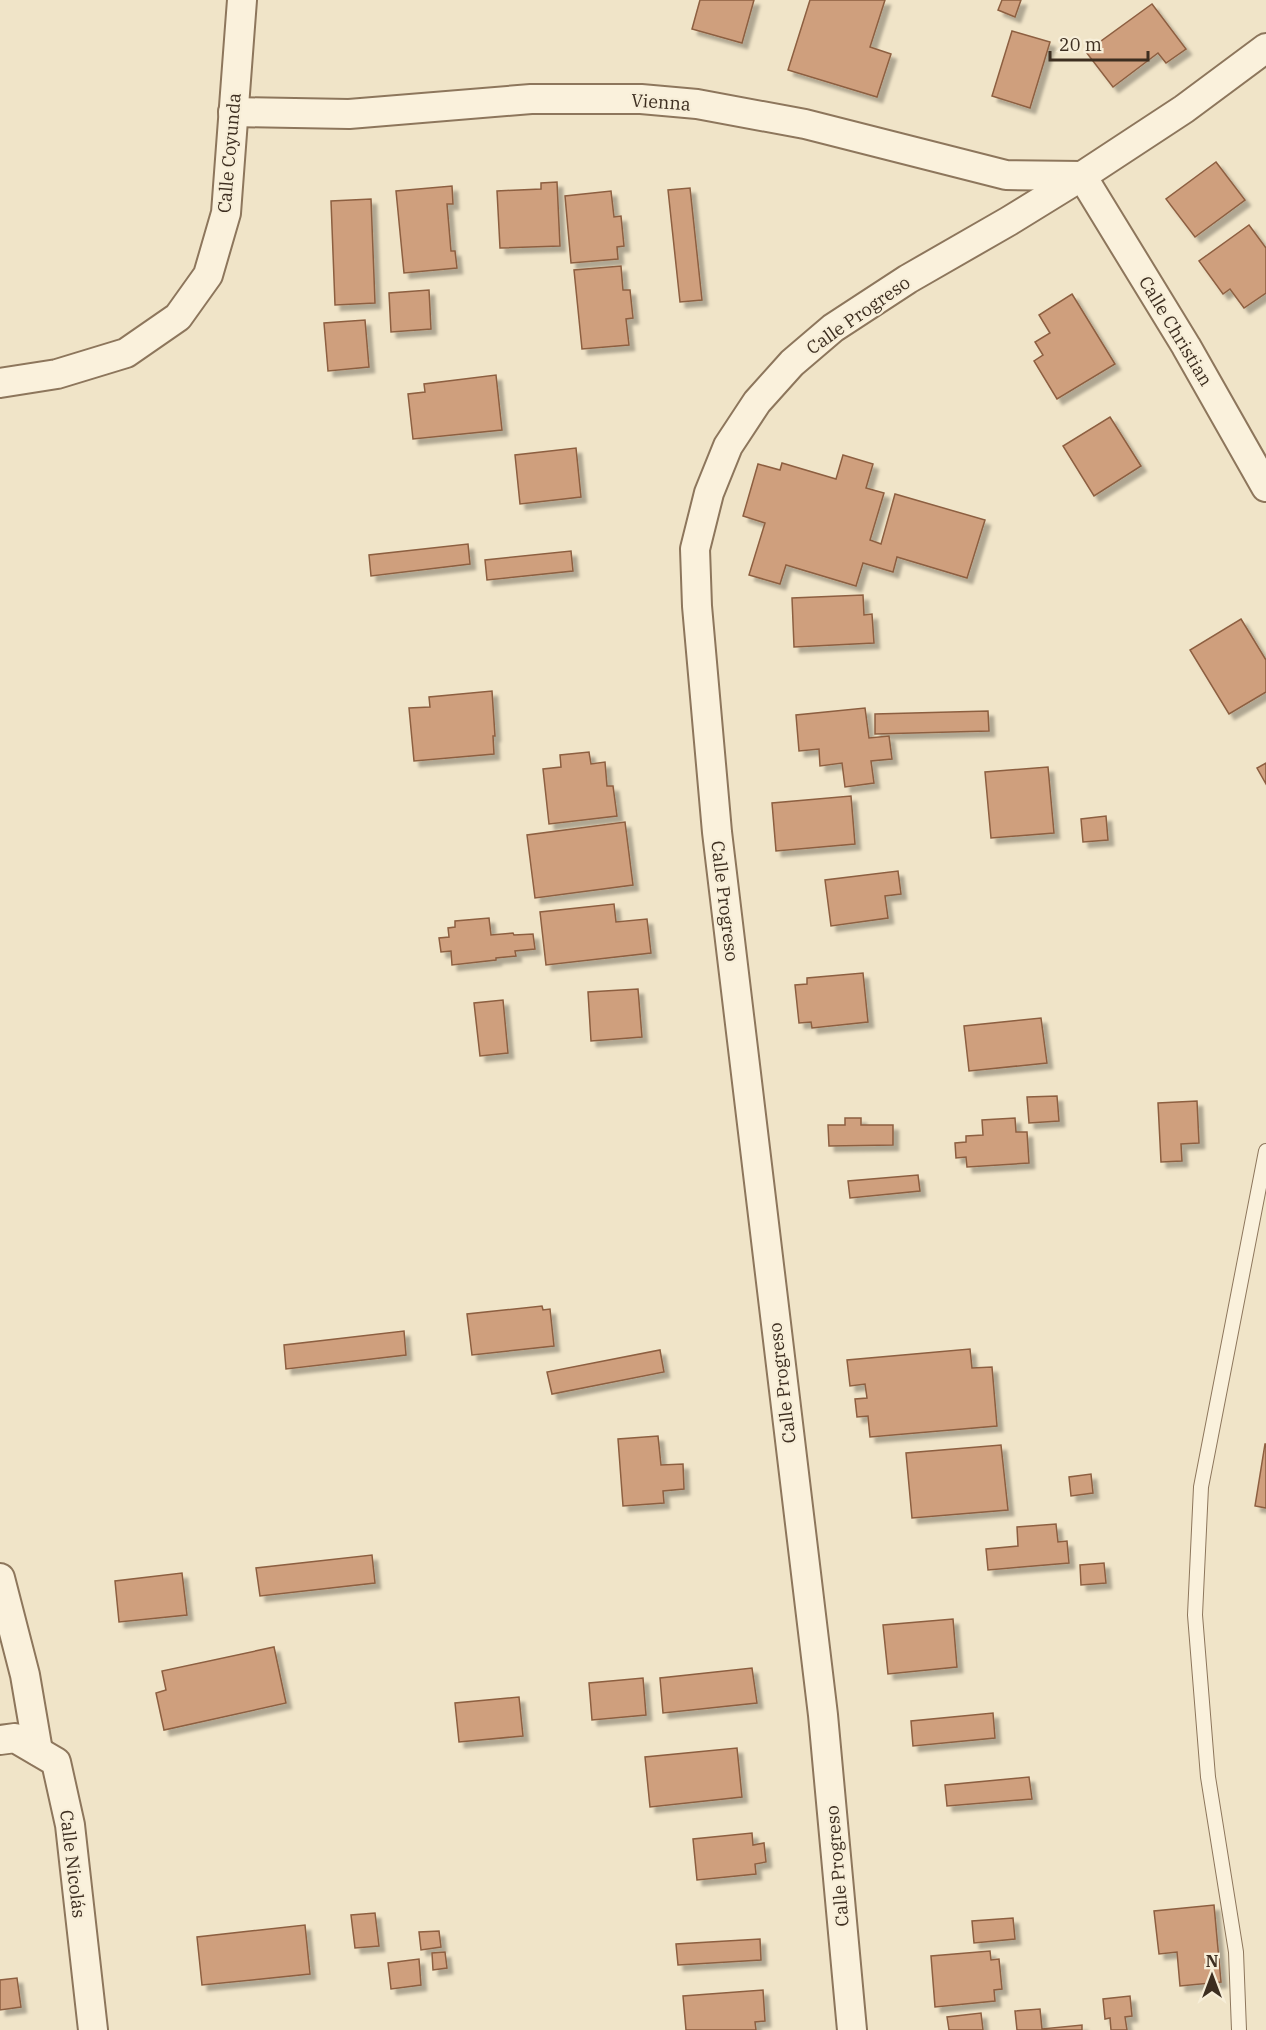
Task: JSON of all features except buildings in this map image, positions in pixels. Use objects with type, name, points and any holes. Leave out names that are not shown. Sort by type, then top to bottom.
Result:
[{"type":"street","name":"Calle Coyunda","points":[[0,382],[57,374],[126,353],[178,317],[208,275],[226,213],[242,0]]},
{"type":"street","name":"Calle Progreso","points":[[852,2030],[823,1715],[717,832],[697,606],[695,549],[709,493],[728,446],[756,402],[792,363],[833,328],[908,279],[1010,221],[1082,176],[1184,109],[1266,48]]},
{"type":"street","name":"Vienna","points":[[232,112],[348,114],[531,99],[641,99],[697,104],[805,124],[1006,175],[1082,176]]},
{"type":"street","name":"Calle Christian","points":[[1082,176],[1186,346],[1266,487]]},
{"type":"street","points":[[0,1578],[26,1675],[38,1751]]},
{"type":"street","name":"Calle Nicolás","points":[[0,1740],[15,1738],[56,1762],[70,1825],[93,2030]]},
{"type":"lane","points":[[1239,2030],[1236,1952],[1208,1777],[1195,1615],[1201,1487],[1266,1151]]}]
